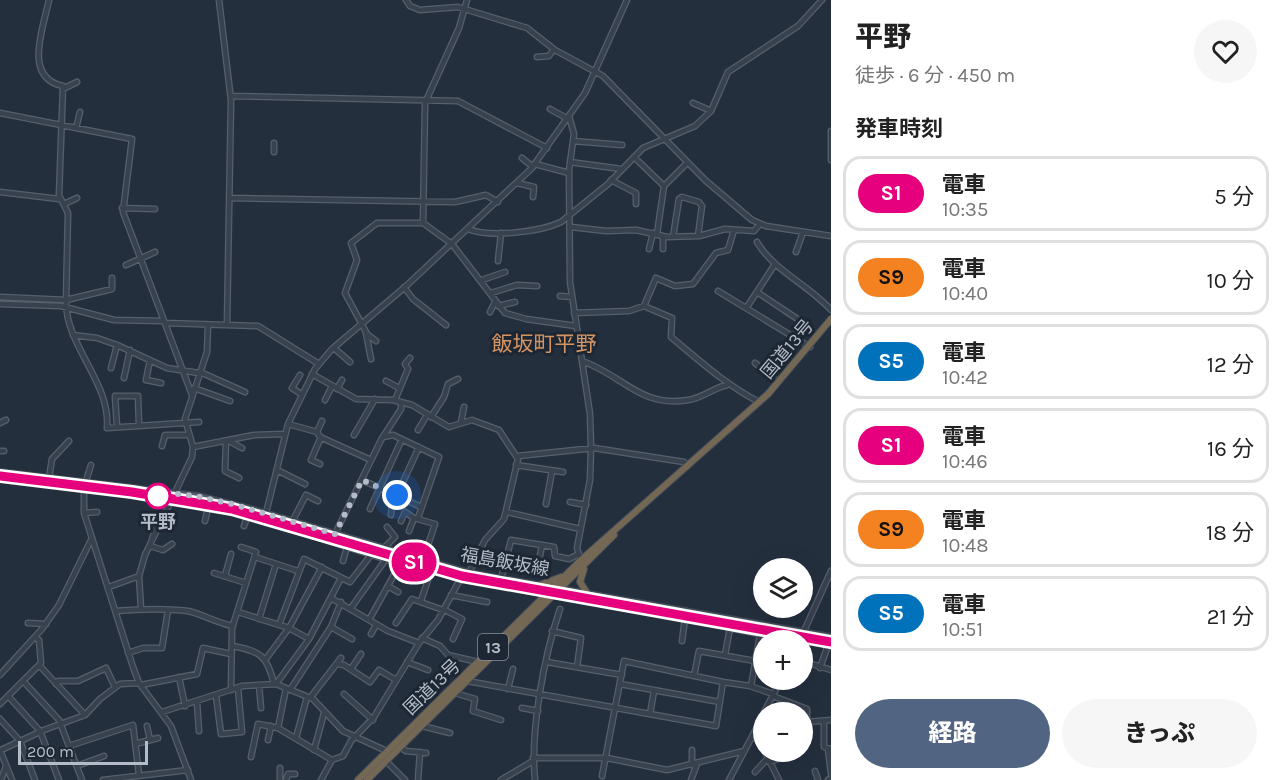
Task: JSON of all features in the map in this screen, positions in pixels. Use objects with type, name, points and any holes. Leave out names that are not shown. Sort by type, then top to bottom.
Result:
[{"type":"highway","name":"国道13号","points":[[367,780],[386,761],[391,752],[400,747],[422,726],[557,587],[579,557],[630,517],[759,402],[810,347],[831,319]]},
{"type":"highway","name":"国道13号","points":[[358,780],[391,752],[478,662],[610,540],[630,517]]},
{"type":"highway","points":[[587,593],[581,586],[581,574],[610,540]]},
{"type":"highway","points":[[540,585],[567,574]]},
{"type":"main road","name":"福島飯坂線","points":[[0,472],[210,499],[266,513],[467,573],[557,587],[787,630]]},
{"type":"main road","name":"福島飯坂線","points":[[813,634],[831,637]]},
{"type":"street","points":[[49,0],[38,44],[39,62],[50,80],[63,86],[59,199]]},
{"type":"street","points":[[219,0],[231,96],[227,326]]},
{"type":"street","points":[[406,0],[410,6],[420,10],[465,9],[526,28],[554,49],[610,84],[687,163],[735,206],[760,224],[831,236]]},
{"type":"street","points":[[423,223],[426,100],[459,28],[467,0]]},
{"type":"street","points":[[266,513],[288,424],[301,394],[319,364],[498,202],[534,165],[568,117],[594,72],[627,0]]},
{"type":"street","points":[[468,228],[501,233],[553,226],[570,216],[643,148],[689,130],[711,111],[728,72],[798,26],[822,0]]},
{"type":"street","points":[[537,57],[549,56],[554,49]]},
{"type":"street","points":[[63,89],[77,82]]},
{"type":"street","points":[[231,96],[458,101],[547,148]]},
{"type":"street","points":[[693,103],[711,111]]},
{"type":"street","points":[[550,109],[568,117]]},
{"type":"street","points":[[76,128],[80,112]]},
{"type":"street","points":[[0,113],[132,139],[122,208],[192,395]]},
{"type":"street","points":[[501,579],[511,540],[554,547],[555,556],[569,559],[579,557],[580,529],[590,480],[591,448],[590,414],[569,270],[571,226],[569,172],[573,141],[568,117]]},
{"type":"street","points":[[831,131],[831,160]]},
{"type":"street","points":[[573,141],[622,145]]},
{"type":"street","points":[[274,143],[274,152]]},
{"type":"street","points":[[633,157],[664,186]]},
{"type":"street","points":[[522,158],[534,165],[569,172]]},
{"type":"street","points":[[570,162],[621,169]]},
{"type":"street","points":[[649,249],[657,234],[664,186],[687,163]]},
{"type":"street","points":[[611,180],[636,193],[636,204]]},
{"type":"street","points":[[517,183],[534,187],[533,196]]},
{"type":"street","points":[[0,192],[59,199],[64,204],[68,213],[66,318],[104,402],[107,428],[199,422]]},
{"type":"street","points":[[230,198],[423,203],[455,202],[481,195],[498,202]]},
{"type":"street","points":[[673,237],[679,199],[682,197],[699,202],[702,206],[698,236]]},
{"type":"street","points":[[64,204],[77,198]]},
{"type":"street","points":[[122,208],[155,209]]},
{"type":"street","points":[[371,359],[366,333],[346,296],[357,260],[351,243],[377,222],[423,223],[452,244],[482,280],[497,304],[514,317],[561,326],[576,326]]},
{"type":"street","points":[[571,226],[606,231],[627,229],[673,237],[698,236],[720,230],[754,231],[760,224]]},
{"type":"street","points":[[644,306],[656,278],[675,286],[693,284],[716,253],[728,250],[734,230]]},
{"type":"street","points":[[796,252],[803,232]]},
{"type":"street","points":[[498,261],[501,233]]},
{"type":"street","points":[[657,234],[663,249]]},
{"type":"street","points":[[757,242],[775,264],[811,290],[831,310]]},
{"type":"street","points":[[126,265],[155,252]]},
{"type":"street","points":[[747,307],[775,264]]},
{"type":"street","points":[[482,280],[505,272]]},
{"type":"street","points":[[0,297],[66,300],[112,289],[112,278]]},
{"type":"street","points":[[491,293],[517,285],[537,286]]},
{"type":"street","points":[[404,287],[419,304],[446,325]]},
{"type":"street","points":[[718,291],[810,347]]},
{"type":"street","points":[[757,292],[802,322],[794,336]]},
{"type":"street","points":[[560,296],[572,297]]},
{"type":"street","points":[[490,312],[497,304],[515,302]]},
{"type":"street","points":[[0,304],[66,308],[114,320],[258,327],[319,364]]},
{"type":"street","points":[[574,313],[628,311],[644,306],[672,316],[671,337],[697,361],[723,378],[727,385],[759,402]]},
{"type":"street","points":[[150,546],[188,469],[193,447],[185,422],[207,352],[208,325]]},
{"type":"street","points":[[366,333],[376,341]]},
{"type":"street","points":[[73,335],[97,338],[130,350],[167,368],[200,373],[245,392]]},
{"type":"street","points":[[111,368],[117,345]]},
{"type":"street","points":[[334,348],[350,362]]},
{"type":"street","points":[[124,378],[130,350]]},
{"type":"street","points":[[394,400],[408,369],[404,366],[410,358]]},
{"type":"street","points":[[150,360],[146,380],[161,383]]},
{"type":"street","points":[[582,361],[615,376],[640,395],[664,401],[690,400],[727,385]]},
{"type":"street","points":[[755,363],[778,383]]},
{"type":"street","points":[[312,374],[356,399],[394,400],[412,405],[449,427],[472,420],[499,430],[518,456],[504,519],[486,540],[443,610],[406,662],[373,720],[355,738],[343,756],[332,760],[321,780]]},
{"type":"street","points":[[300,375],[292,388],[301,394]]},
{"type":"street","points":[[418,430],[444,397],[448,384],[458,379]]},
{"type":"street","points":[[324,400],[342,380]]},
{"type":"street","points":[[386,381],[399,388]]},
{"type":"street","points":[[194,388],[230,401]]},
{"type":"street","points":[[117,427],[115,396],[138,396],[140,425]]},
{"type":"street","points":[[354,435],[375,399]]},
{"type":"street","points":[[335,534],[382,437],[401,408],[402,402]]},
{"type":"street","points":[[461,422],[464,407]]},
{"type":"street","points":[[0,423],[6,420]]},
{"type":"street","points":[[320,464],[311,460],[322,421]]},
{"type":"street","points":[[288,424],[319,435],[371,460]]},
{"type":"street","points":[[193,447],[254,435],[285,434]]},
{"type":"street","points":[[162,446],[165,435],[189,435]]},
{"type":"street","points":[[382,437],[393,435],[439,457],[421,507],[409,531]]},
{"type":"street","points":[[370,509],[402,439]]},
{"type":"street","points":[[49,478],[52,459],[69,441]]},
{"type":"street","points":[[226,441],[242,448]]},
{"type":"street","points":[[226,441],[225,471],[240,478]]},
{"type":"street","points":[[391,515],[397,495],[419,447]]},
{"type":"street","points":[[518,456],[591,448],[684,462],[688,465]]},
{"type":"street","points":[[92,465],[85,482],[84,513],[140,684],[173,730],[191,780]]},
{"type":"street","points":[[516,465],[563,472]]},
{"type":"street","points":[[277,470],[305,484]]},
{"type":"street","points":[[546,504],[552,471]]},
{"type":"street","points":[[362,480],[421,507]]},
{"type":"street","points":[[292,522],[306,495],[318,501]]},
{"type":"street","points":[[205,521],[210,499]]},
{"type":"street","points":[[570,502],[586,505]]},
{"type":"street","points":[[244,526],[250,509]]},
{"type":"street","points":[[84,513],[97,512]]},
{"type":"street","points":[[401,521],[405,512],[435,524],[423,560]]},
{"type":"street","points":[[507,512],[580,529]]},
{"type":"street","points":[[141,609],[139,576],[158,520]]},
{"type":"street","points":[[384,548],[395,537],[387,527]]},
{"type":"street","points":[[300,532],[400,564],[369,620]]},
{"type":"street","points":[[0,675],[46,624],[67,591],[92,538]]},
{"type":"street","points":[[150,546],[163,550],[172,544]]},
{"type":"street","points":[[538,561],[542,545]]},
{"type":"street","points":[[231,690],[233,626],[256,552],[241,547]]},
{"type":"street","points":[[343,561],[347,547]]},
{"type":"street","points":[[225,576],[231,554]]},
{"type":"street","points":[[279,625],[304,559],[350,582],[371,555]]},
{"type":"street","points":[[255,557],[298,571]]},
{"type":"street","points":[[351,608],[386,559]]},
{"type":"street","points":[[259,619],[276,564]]},
{"type":"street","points":[[265,660],[289,628],[322,567]]},
{"type":"street","points":[[804,630],[831,571]]},
{"type":"street","points":[[214,573],[246,583]]},
{"type":"street","points":[[109,587],[139,576]]},
{"type":"street","points":[[275,684],[309,639],[341,578]]},
{"type":"street","points":[[421,602],[428,580]]},
{"type":"street","points":[[388,586],[398,592]]},
{"type":"street","points":[[451,595],[487,602]]},
{"type":"street","points":[[331,598],[376,625],[440,646],[448,655],[478,662]]},
{"type":"street","points":[[396,623],[409,601],[421,602],[462,619],[453,639]]},
{"type":"street","points":[[278,728],[288,689],[331,627],[340,602]]},
{"type":"street","points":[[116,611],[141,609],[190,612],[216,623],[233,626]]},
{"type":"street","points":[[535,780],[533,759],[538,711],[552,631],[560,609]]},
{"type":"street","points":[[128,653],[143,648],[162,648],[168,610]]},
{"type":"street","points":[[681,641],[686,611]]},
{"type":"street","points":[[238,612],[289,628],[309,639]]},
{"type":"street","points":[[28,623],[46,624]]},
{"type":"street","points":[[371,634],[376,625]]},
{"type":"street","points":[[331,627],[352,639]]},
{"type":"street","points":[[725,655],[730,628],[753,633]]},
{"type":"street","points":[[552,631],[581,638],[577,667]]},
{"type":"street","points":[[0,704],[39,665],[39,640],[35,637]]},
{"type":"street","points":[[232,646],[258,651],[269,666],[275,684]]},
{"type":"street","points":[[820,668],[827,648],[831,646]]},
{"type":"street","points":[[12,780],[0,750],[40,731],[85,715],[120,684],[140,684],[197,674],[203,648],[231,654]]},
{"type":"street","points":[[694,676],[699,651],[753,661]]},
{"type":"street","points":[[351,669],[361,654]]},
{"type":"street","points":[[296,738],[309,697],[341,658]]},
{"type":"street","points":[[602,776],[624,661],[751,686],[790,702]]},
{"type":"street","points":[[406,662],[428,670]]},
{"type":"street","points":[[547,662],[622,675]]},
{"type":"street","points":[[337,663],[370,682],[379,670],[396,680]]},
{"type":"street","points":[[39,665],[85,715]]},
{"type":"street","points":[[813,665],[831,670]]},
{"type":"street","points":[[56,684],[58,681],[78,681],[106,668],[115,687]]},
{"type":"street","points":[[508,689],[513,669]]},
{"type":"street","points":[[751,686],[753,674]]},
{"type":"street","points":[[179,677],[184,706]]},
{"type":"street","points":[[467,681],[716,726],[723,682]]},
{"type":"street","points":[[24,682],[61,724],[82,780]]},
{"type":"street","points":[[162,712],[238,688],[275,684],[309,697],[334,724],[355,738],[391,752]]},
{"type":"street","points":[[620,684],[720,702]]},
{"type":"street","points":[[259,685],[261,708]]},
{"type":"street","points":[[216,696],[221,734],[242,732],[238,688]]},
{"type":"street","points":[[770,702],[776,690]]},
{"type":"street","points":[[650,714],[654,691]]},
{"type":"street","points":[[455,693],[475,699],[472,711],[501,720]]},
{"type":"street","points":[[344,694],[373,720]]},
{"type":"street","points":[[9,697],[40,731],[59,780]]},
{"type":"street","points":[[197,702],[199,731]]},
{"type":"street","points":[[522,708],[538,711]]},
{"type":"street","points":[[314,750],[324,713]]},
{"type":"street","points":[[0,719],[20,741],[35,780]]},
{"type":"street","points":[[813,723],[831,720]]},
{"type":"street","points":[[824,721],[824,747],[829,749],[830,778]]},
{"type":"street","points":[[251,757],[258,724],[278,728],[332,760]]},
{"type":"street","points":[[69,746],[133,725],[140,775]]},
{"type":"street","points":[[147,726],[150,740]]},
{"type":"street","points":[[268,740],[271,726]]},
{"type":"street","points":[[422,726],[450,733]]},
{"type":"street","points":[[729,780],[752,737]]},
{"type":"street","points":[[135,744],[158,738]]},
{"type":"street","points":[[400,747],[423,752],[418,780]]},
{"type":"street","points":[[691,780],[694,764],[692,750]]},
{"type":"street","points":[[501,780],[533,759],[607,758],[661,769],[694,764],[744,751]]},
{"type":"street","points":[[77,766],[104,756]]},
{"type":"street","points":[[386,761],[405,780]]},
{"type":"street","points":[[755,772],[766,762]]},
{"type":"street","points":[[769,762],[779,780]]},
{"type":"street","points":[[1,780],[6,765]]},
{"type":"street","points":[[280,768],[280,780]]},
{"type":"street","points":[[103,780],[188,770]]},
{"type":"street","points":[[815,771],[818,780]]},
{"type":"street","points":[[163,772],[164,780]]},
{"type":"street","points":[[286,780],[288,774],[295,774]]},
{"type":"street","points":[[511,774],[511,780]]},
{"type":"railway","points":[[0,476],[132,492],[232,509],[462,576],[831,642]]},
{"type":"train","name":"S1","points":[[0,476],[132,492],[232,509],[488,582],[831,642]]},
{"type":"place","name":"平野","points":[[158,496]]},
{"type":"district","name":"飯坂町平野","points":[[544,344]]},
{"type":"route","points":[[158,496],[153,491],[196,496],[335,534],[362,480],[397,495]]}]
